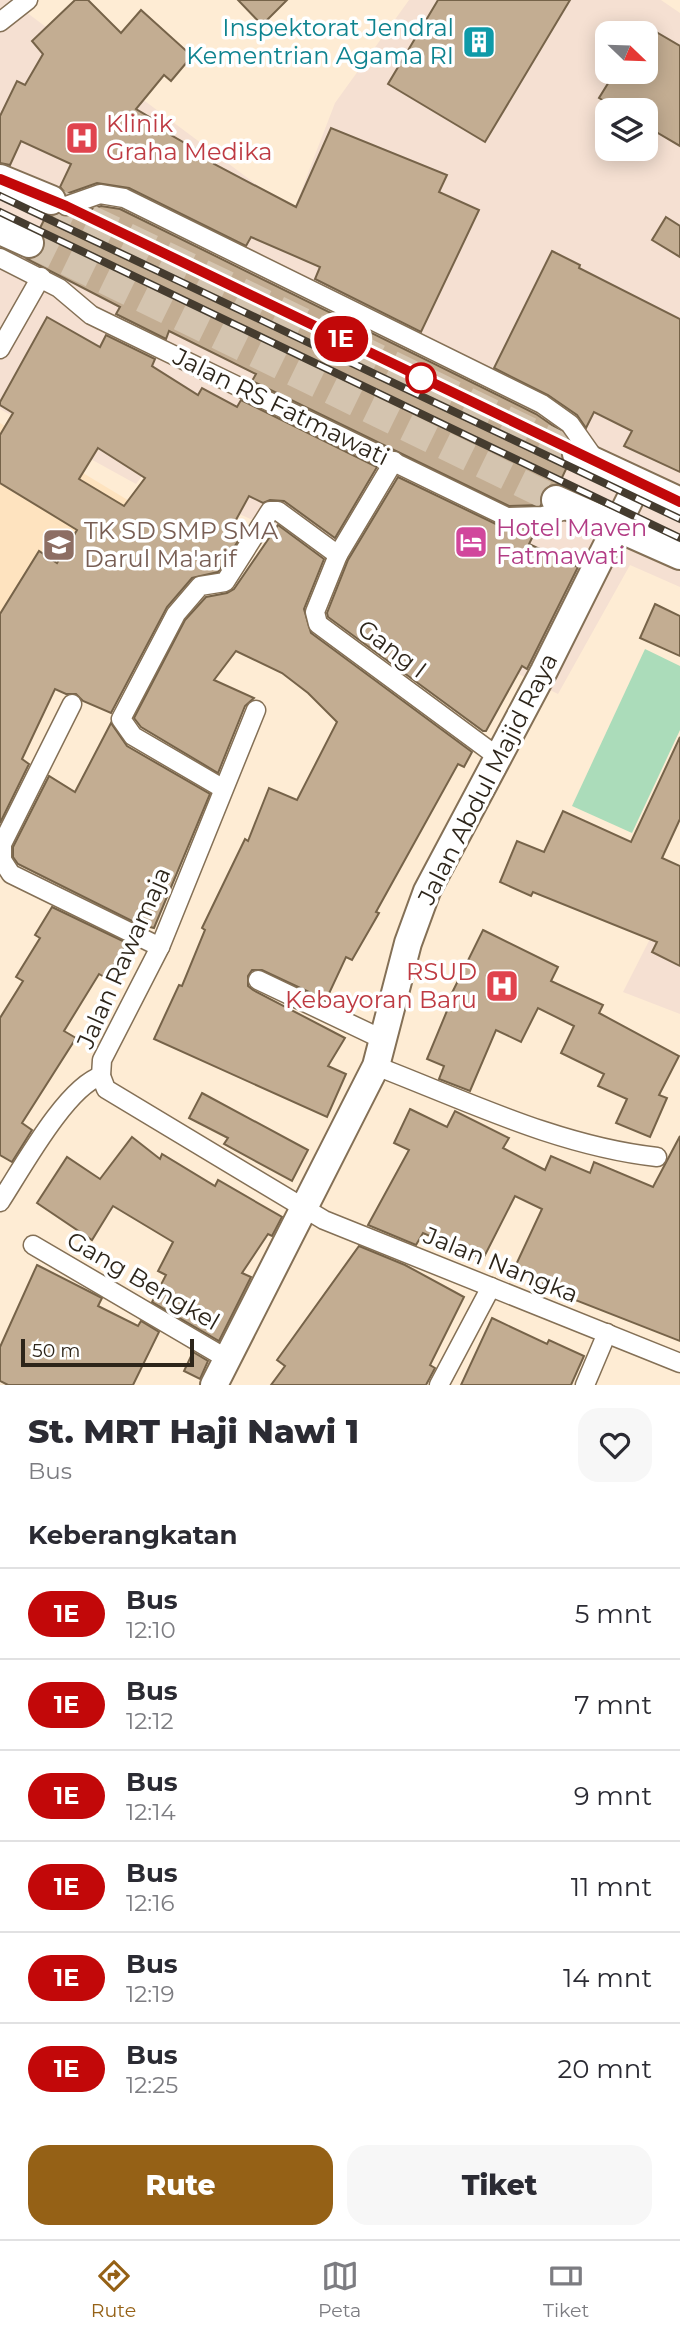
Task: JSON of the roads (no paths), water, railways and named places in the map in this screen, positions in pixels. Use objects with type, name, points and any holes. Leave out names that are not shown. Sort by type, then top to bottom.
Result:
[{"type":"main road","points":[[0,179],[59,203]]},
{"type":"main road","points":[[0,230],[29,243]]},
{"type":"main road","points":[[587,458],[680,502]]},
{"type":"main road","name":"Jalan RS Fatmawati","points":[[565,504],[680,555]]},
{"type":"street","points":[[0,22],[28,0]]},
{"type":"street","points":[[59,203],[100,194],[124,198],[542,404],[570,424],[587,458]]},
{"type":"street","name":"Jalan RS Fatmawati","points":[[0,258],[41,278],[91,315],[507,517],[543,516],[565,504]]},
{"type":"street","points":[[0,349],[41,278]]},
{"type":"street","name":"Gang I","points":[[394,461],[338,555],[315,612],[318,624],[498,757]]},
{"type":"street","name":"Jalan Abdul Majid Raya","points":[[214,1385],[376,1066],[408,943],[427,891],[638,483]]},
{"type":"street","points":[[222,788],[133,736],[121,719],[176,614],[200,586],[225,582],[270,510],[278,511],[338,555]]},
{"type":"street","points":[[72,704],[2,844],[2,860],[12,874],[160,947]]},
{"type":"street","name":"Jalan Rawamaja","points":[[256,710],[222,788],[160,947],[102,1060],[101,1076],[106,1089],[305,1210]]},
{"type":"street","points":[[258,980],[384,1040]]},
{"type":"street","points":[[376,1066],[549,1133],[607,1150],[657,1157]]},
{"type":"street","points":[[0,1202],[46,1131],[78,1090],[90,1079],[101,1076]]},
{"type":"street","name":"Jalan Nangka","points":[[305,1210],[680,1363]]},
{"type":"street","name":"Gang Bengkel","points":[[33,1245],[229,1360]]},
{"type":"street","points":[[439,1385],[491,1287]]},
{"type":"street","points":[[585,1385],[607,1334]]},
{"type":"tunnel","points":[[51,200],[577,454]]},
{"type":"tunnel","points":[[29,243],[556,500]]},
{"type":"railway","points":[[0,196],[680,519]]},
{"type":"railway","points":[[0,212],[680,538]]},
{"type":"place","name":"Inspektorat Jendral Kementrian Agama RI","points":[[479,42]]},
{"type":"place","name":"Klinik Graha Medika","points":[[82,138]]},
{"type":"place","name":"Hotel Maven Fatmawati","points":[[471,542]]},
{"type":"place","name":"TK SD SMP SMA Darul Ma'arif","points":[[59,545]]},
{"type":"place","name":"RSUD Kebayoran Baru","points":[[502,986]]}]
